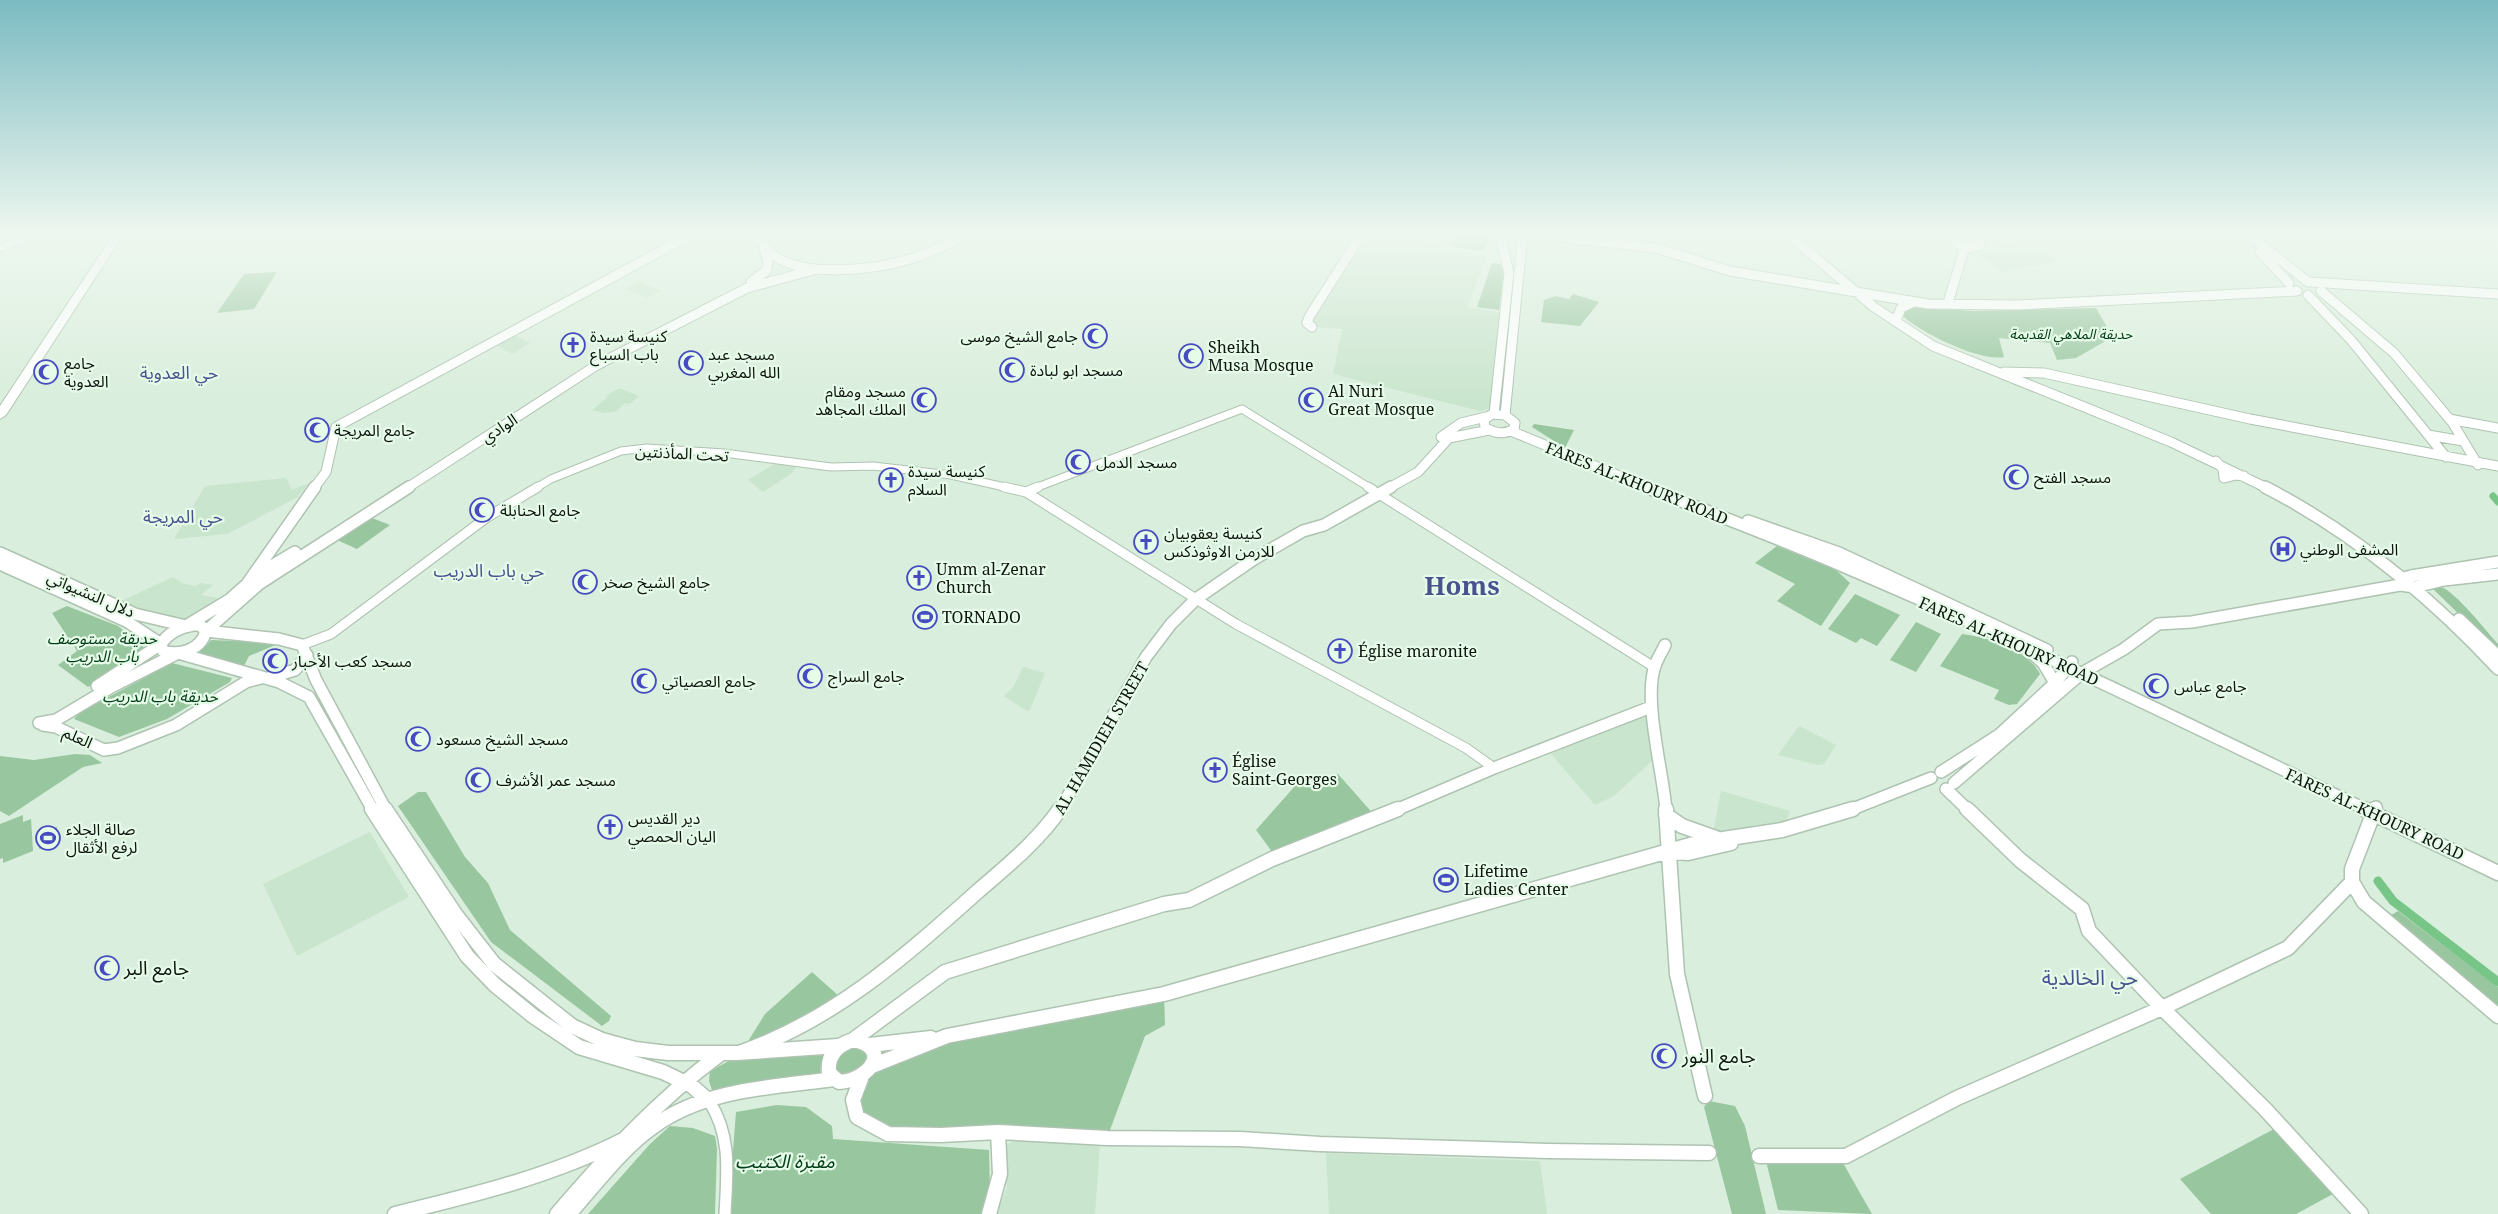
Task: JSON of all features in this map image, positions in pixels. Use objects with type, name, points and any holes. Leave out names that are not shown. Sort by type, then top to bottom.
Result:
[{"type":"highway","points":[[0,401],[74,289]]},
{"type":"highway","points":[[0,415],[83,289]]},
{"type":"main road","points":[[54,716],[162,644],[168,635],[235,596],[257,580],[265,555],[326,472],[336,427],[591,289]]},
{"type":"main road","name":"الوادي","points":[[54,716],[198,644],[206,631],[257,580],[592,363],[737,289]]},
{"type":"main road","name":"الوادي","points":[[257,580],[597,365],[747,289]]},
{"type":"main road","points":[[1296,327],[1320,289]]},
{"type":"main road","points":[[1312,327],[1307,323],[1309,317],[1327,289]]},
{"type":"main road","points":[[1489,430],[1483,424],[1490,415],[1507,289]]},
{"type":"main road","points":[[1505,415],[1517,289]]},
{"type":"main road","points":[[1839,289],[1949,300],[1992,300],[2274,289]]},
{"type":"main road","points":[[1842,289],[1914,302],[2018,305],[2280,289]]},
{"type":"main road","points":[[1856,289],[1900,325],[1933,346],[2178,439],[2259,477],[2332,520],[2498,656]]},
{"type":"main road","points":[[1856,289],[1897,318],[1962,354],[2216,461],[2223,469],[2224,478],[2236,475],[2247,476],[2313,514],[2410,582],[2498,669]]},
{"type":"main road","points":[[1949,300],[1952,289]]},
{"type":"main road","points":[[2291,289],[2318,304]]},
{"type":"main road","points":[[2292,289],[2308,295],[2351,340],[2448,460]]},
{"type":"main road","points":[[2318,289],[2386,344],[2449,419],[2478,465],[2498,471]]},
{"type":"main road","points":[[2415,289],[2498,294]]},
{"type":"main road","points":[[2308,295],[2317,295],[2321,291],[2498,299]]},
{"type":"main road","points":[[1897,318],[1901,308],[1914,302]]},
{"type":"main road","points":[[2007,374],[2034,375],[2062,380],[2299,434],[2478,465],[2498,466]]},
{"type":"main road","points":[[1490,415],[1505,415],[1513,420],[1513,428]]},
{"type":"main road","name":"AL HAMIDIEH STREET","points":[[739,1053],[767,1043],[826,1013],[852,997],[959,909],[1022,852],[1053,821],[1146,657],[1171,624],[1196,599],[1225,577],[1254,559],[1315,526],[1324,525],[1410,470],[1446,434],[1467,421],[1490,415]]},
{"type":"main road","points":[[2449,419],[2498,428]]},
{"type":"main road","points":[[1467,421],[1471,432]]},
{"type":"main road","name":"AL HAMIDIEH STREET","points":[[1376,492],[1422,468],[1448,438],[1489,430],[1500,434],[1513,428]]},
{"type":"main road","name":"FARES AL-KHOURY ROAD","points":[[1513,428],[1623,480],[1811,552],[2020,646],[2086,671],[2374,810],[2498,873]]},
{"type":"main road","name":"FARES AL-KHOURY ROAD","points":[[1513,428],[1630,480],[1839,553],[2070,665]]},
{"type":"main road","points":[[2428,435],[2463,441]]},
{"type":"main road","points":[[2352,540],[2386,572],[2390,583],[2388,588]]},
{"type":"main road","name":"دلال النشيواتي","points":[[0,553],[118,608],[135,614],[186,626],[200,625],[206,631],[228,635],[289,640],[305,650]]},
{"type":"main road","points":[[1950,786],[2086,671],[2124,649],[2158,624],[2183,623],[2388,588],[2498,562]]},
{"type":"main road","points":[[0,564],[126,621],[162,644],[162,648],[167,652],[178,653],[279,682],[309,698],[362,794],[385,831],[467,956],[495,985],[533,1016],[579,1047],[653,1068],[684,1082],[704,1096]]},
{"type":"main road","points":[[2410,582],[2498,574]]},
{"type":"main road","points":[[1665,645],[1654,667],[1651,707],[1664,785],[1676,974],[1706,1096]]},
{"type":"main road","points":[[2020,646],[2043,663],[2055,683]]},
{"type":"main road","points":[[118,744],[176,725],[246,682],[295,670],[305,650]]},
{"type":"main road","points":[[305,650],[316,680],[383,805],[455,914],[494,964],[566,1021],[586,1033],[657,1051],[698,1056],[838,1046],[853,1040],[945,972],[1131,916],[1164,904],[1189,900],[1272,859],[1379,817],[1494,768],[1651,707]]},
{"type":"main road","points":[[1669,852],[1688,853],[1729,844],[1786,837],[1935,778],[1999,735],[2012,720],[2031,707],[2070,665]]},
{"type":"main road","points":[[118,744],[171,722],[231,685],[237,678],[234,670]]},
{"type":"main road","name":"العلم","points":[[54,716],[118,744],[104,750],[56,727],[39,723],[54,716]]},
{"type":"main road","points":[[853,1040],[870,1045],[948,1036],[1164,994],[1669,852],[1686,845],[1718,838],[1783,830],[1935,778],[1950,786],[2020,860],[2082,909],[2089,931],[2162,1008],[2265,1109],[2360,1214]]},
{"type":"main road","points":[[2374,810],[2352,869],[2352,882],[2364,902],[2498,1016]]},
{"type":"main road","name":"FARES AL-KHOURY ROAD","points":[[2374,810],[2498,864]]},
{"type":"main road","points":[[1666,816],[1682,826],[1718,838]]},
{"type":"main road","points":[[1759,1156],[1846,1156],[1956,1098],[2162,1008],[2288,948],[2352,882]]},
{"type":"main road","points":[[948,1036],[872,1066],[861,1079],[853,1100],[857,1117],[888,1134],[941,1135],[998,1132],[1107,1138],[1161,1137],[1538,1150],[1709,1153]]},
{"type":"main road","points":[[870,1045],[874,1055],[872,1066]]},
{"type":"main road","points":[[834,1079],[828,1067],[832,1052],[838,1046]]},
{"type":"main road","points":[[557,1214],[625,1139],[684,1082],[719,1055]]},
{"type":"main road","points":[[703,1066],[699,1078],[704,1096]]},
{"type":"main road","points":[[569,1214],[627,1151],[654,1126],[704,1096],[754,1091],[834,1079],[846,1083],[861,1079]]},
{"type":"main road","points":[[989,1214],[1000,1186],[1001,1155],[998,1132]]},
{"type":"main road","points":[[396,1214],[502,1189],[585,1159],[625,1139]]},
{"type":"street","points":[[1026,492],[1242,409],[1654,667]]},
{"type":"street","name":"تحت المأذنتين","points":[[305,650],[352,620],[460,536],[501,508],[551,479],[620,451],[647,448],[724,453],[786,463],[831,467],[873,466],[951,475],[1026,492]]},
{"type":"street","points":[[1026,492],[1236,624],[1466,748],[1494,768]]},
{"type":"street","points":[[704,1096],[721,1119],[727,1142],[725,1214]]},
{"type":"shaded area","points":[[624,289],[656,289],[661,291],[647,298]]},
{"type":"shaded area","points":[[1327,289],[1474,289],[1467,307],[1506,313],[1491,408],[1480,411],[1333,374],[1342,329],[1312,327],[1309,317]]},
{"type":"shaded area","points":[[510,333],[530,343],[513,354],[492,343]]},
{"type":"shaded area","points":[[619,388],[639,396],[629,404],[625,403],[617,411],[604,413],[592,410],[608,397],[606,396]]},
{"type":"shaded area","points":[[774,464],[796,467],[792,473],[763,492],[748,480]]},
{"type":"shaded area","points":[[286,478],[292,490],[308,483],[298,497],[227,534],[174,539],[205,486]]},
{"type":"shaded area","points":[[173,577],[182,583],[195,586],[201,583],[213,585],[201,595],[223,599],[186,619],[137,610],[121,601]]},
{"type":"shaded area","points":[[1023,667],[1045,673],[1030,710],[1027,711],[1004,696],[1014,686]]},
{"type":"shaded area","points":[[1641,716],[1647,718],[1650,724],[1652,761],[1614,796],[1595,805],[1551,754]]},
{"type":"shaded area","points":[[1799,726],[1836,745],[1824,764],[1818,765],[1778,755]]},
{"type":"shaded area","points":[[1721,791],[1790,811],[1786,823],[1718,832],[1714,828]]},
{"type":"shaded area","points":[[370,832],[409,897],[297,956],[263,884]]},
{"type":"shaded area","points":[[1013,1141],[1100,1144],[1095,1214],[996,1214],[1007,1188],[1005,1146]]},
{"type":"shaded area","points":[[1326,1153],[1540,1161],[1547,1214],[1329,1214]]},
{"type":"green space","points":[[234,289],[267,289],[254,309],[217,313]]},
{"type":"green space","points":[[1483,289],[1502,289],[1499,310],[1477,307]]},
{"type":"green space","points":[[1573,294],[1599,302],[1580,326],[1541,322],[1544,300],[1556,296],[1569,299]]},
{"type":"green space","name":"حديقة الملاهي القديمة","points":[[1907,308],[1974,311],[2096,308],[2111,334],[2111,338],[2076,358],[2057,360],[2050,343],[1999,338],[2004,357],[1981,355],[1952,345],[1912,324],[1904,317],[1903,312]]},
{"type":"green space","points":[[1534,424],[1574,430],[1565,448],[1532,427]]},
{"type":"green space","points":[[367,516],[390,525],[357,549],[335,539]]},
{"type":"green space","points":[[1777,546],[1836,570],[1850,583],[1821,626],[1777,601],[1795,584],[1755,563]]},
{"type":"green space","points":[[2441,587],[2454,596],[2479,622],[2498,644],[2498,652],[2433,589]]},
{"type":"green space","points":[[1855,594],[1900,615],[1877,646],[1861,638],[1856,643],[1828,629]]},
{"type":"green space","name":"حديقة مستوصف باب الدريب","points":[[67,606],[118,626],[145,648],[88,687],[58,665],[77,651],[52,613]]},
{"type":"green space","points":[[1916,622],[1941,634],[1916,672],[1890,660]]},
{"type":"green space","points":[[1962,634],[1984,638],[2006,646],[2026,657],[2034,665],[2040,674],[2017,704],[2009,705],[1994,699],[1999,690],[1940,666]]},
{"type":"green space","points":[[211,640],[280,643],[249,656],[244,666],[195,653],[206,646]]},
{"type":"green space","name":"حديقة باب الدريب","points":[[172,663],[232,678],[230,682],[167,719],[119,737],[74,719],[79,713]]},
{"type":"green space","points":[[75,754],[90,755],[102,763],[83,767],[9,816],[0,811],[0,756],[34,760]]},
{"type":"green space","points":[[1338,774],[1376,817],[1273,853],[1256,830],[1302,778],[1311,785]]},
{"type":"green space","points":[[418,792],[426,792],[465,857],[488,883],[510,930],[611,1016],[609,1021],[602,1026],[491,942],[398,806]]},
{"type":"green space","points":[[23,815],[23,822],[31,819],[33,851],[3,863],[3,858],[0,859],[0,824]]},
{"type":"green space","name":"صالة الجلاء لرفع الأثقال","points":[[57,827],[58,842],[39,849],[38,834]]},
{"type":"green space","points":[[2398,911],[2498,987],[2498,1010],[2388,917]]},
{"type":"green space","points":[[812,972],[840,997],[758,1041],[747,1043],[765,1014]]},
{"type":"green space","points":[[1164,994],[1165,1025],[1145,1036],[1107,1138],[888,1134],[857,1117],[861,1079],[947,1036]]},
{"type":"green space","points":[[857,1047],[865,1052],[867,1056],[862,1070],[842,1075],[836,1069],[836,1059],[847,1048]]},
{"type":"green space","points":[[826,1053],[821,1063],[820,1074],[723,1093],[712,1090],[709,1081],[710,1071],[729,1061]]},
{"type":"green space","points":[[1709,1101],[1735,1106],[1745,1126],[1766,1214],[1732,1214],[1704,1107]]},
{"type":"green space","name":"مقبرة الكتيب","points":[[777,1105],[806,1107],[832,1126],[833,1139],[989,1150],[990,1195],[982,1214],[728,1214],[736,1112]]},
{"type":"green space","name":"مقبرة الكتيب","points":[[670,1126],[693,1128],[715,1136],[717,1149],[715,1214],[588,1214],[650,1144]]},
{"type":"green space","points":[[2274,1129],[2333,1194],[2296,1214],[2211,1214],[2180,1179]]},
{"type":"green space","points":[[1766,1161],[1843,1163],[1872,1214],[1778,1210]]},
{"type":"waterway","points":[[2493,496],[2498,502]]},
{"type":"waterway","points":[[2378,881],[2393,901],[2498,982]]},
{"type":"place","name":"جامع الشيخ موسى","points":[[1095,336]]},
{"type":"place","name":"كنيسة سيدة باب السباع","points":[[573,345]]},
{"type":"place","name":"Sheikh Musa Mosque","points":[[1191,356]]},
{"type":"place","name":"مسجد عبد الله المغربي","points":[[691,363]]},
{"type":"place","name":"مسجد ابو لبادة","points":[[1012,370]]},
{"type":"place","name":"جامع العدوية","points":[[46,372]]},
{"type":"place","name":"مسجد ومقام الملك المجاهد","points":[[924,400]]},
{"type":"place","name":"Al Nuri Great Mosque","points":[[1311,400]]},
{"type":"place","name":"جامع المريجة","points":[[317,430]]},
{"type":"place","name":"مسجد الدمل","points":[[1078,462]]},
{"type":"place","name":"مسجد الفتح","points":[[2016,477]]},
{"type":"place","name":"كنيسة سيدة السلام","points":[[891,480]]},
{"type":"place","name":"جامع الحنابلة","points":[[482,510]]},
{"type":"place","name":"كنيسة يعقوبيان للارمن الاوثوذكس","points":[[1146,542]]},
{"type":"place","name":"المشفى الوطني","points":[[2283,549]]},
{"type":"place","name":"Umm al-Zenar Church","points":[[919,578]]},
{"type":"place","name":"جامع الشيخ صخر","points":[[585,582]]},
{"type":"place","name":"TORNADO","points":[[925,617]]},
{"type":"place","name":"Église maronite","points":[[1340,651]]},
{"type":"place","name":"مسجد كعب الأحبار","points":[[275,661]]},
{"type":"place","name":"جامع السراج","points":[[810,676]]},
{"type":"place","name":"جامع العصياتي","points":[[644,681]]},
{"type":"place","name":"جامع عباس","points":[[2156,686]]},
{"type":"place","name":"مسجد الشيخ مسعود","points":[[418,739]]},
{"type":"place","name":"Église Saint-Georges","points":[[1215,770]]},
{"type":"place","name":"مسجد عمر الأشرف","points":[[478,780]]},
{"type":"place","name":"دير القديس اليان الحمصي","points":[[610,827]]},
{"type":"place","name":"صالة الجلاء لرفع الأثقال","points":[[48,838]]},
{"type":"place","name":"Lifetime Ladies Center","points":[[1446,880]]},
{"type":"place","name":"جامع البر","points":[[107,968]]},
{"type":"place","name":"جامع النور","points":[[1664,1056]]},
{"type":"district","name":"حي العدوية","points":[[179,372]]},
{"type":"district","name":"حي المريجة","points":[[183,516]]},
{"type":"district","name":"حي باب الدريب","points":[[489,570]]},
{"type":"district","name":"Homs","points":[[1462,585]]},
{"type":"district","name":"حي الخالدية","points":[[2090,977]]}]
